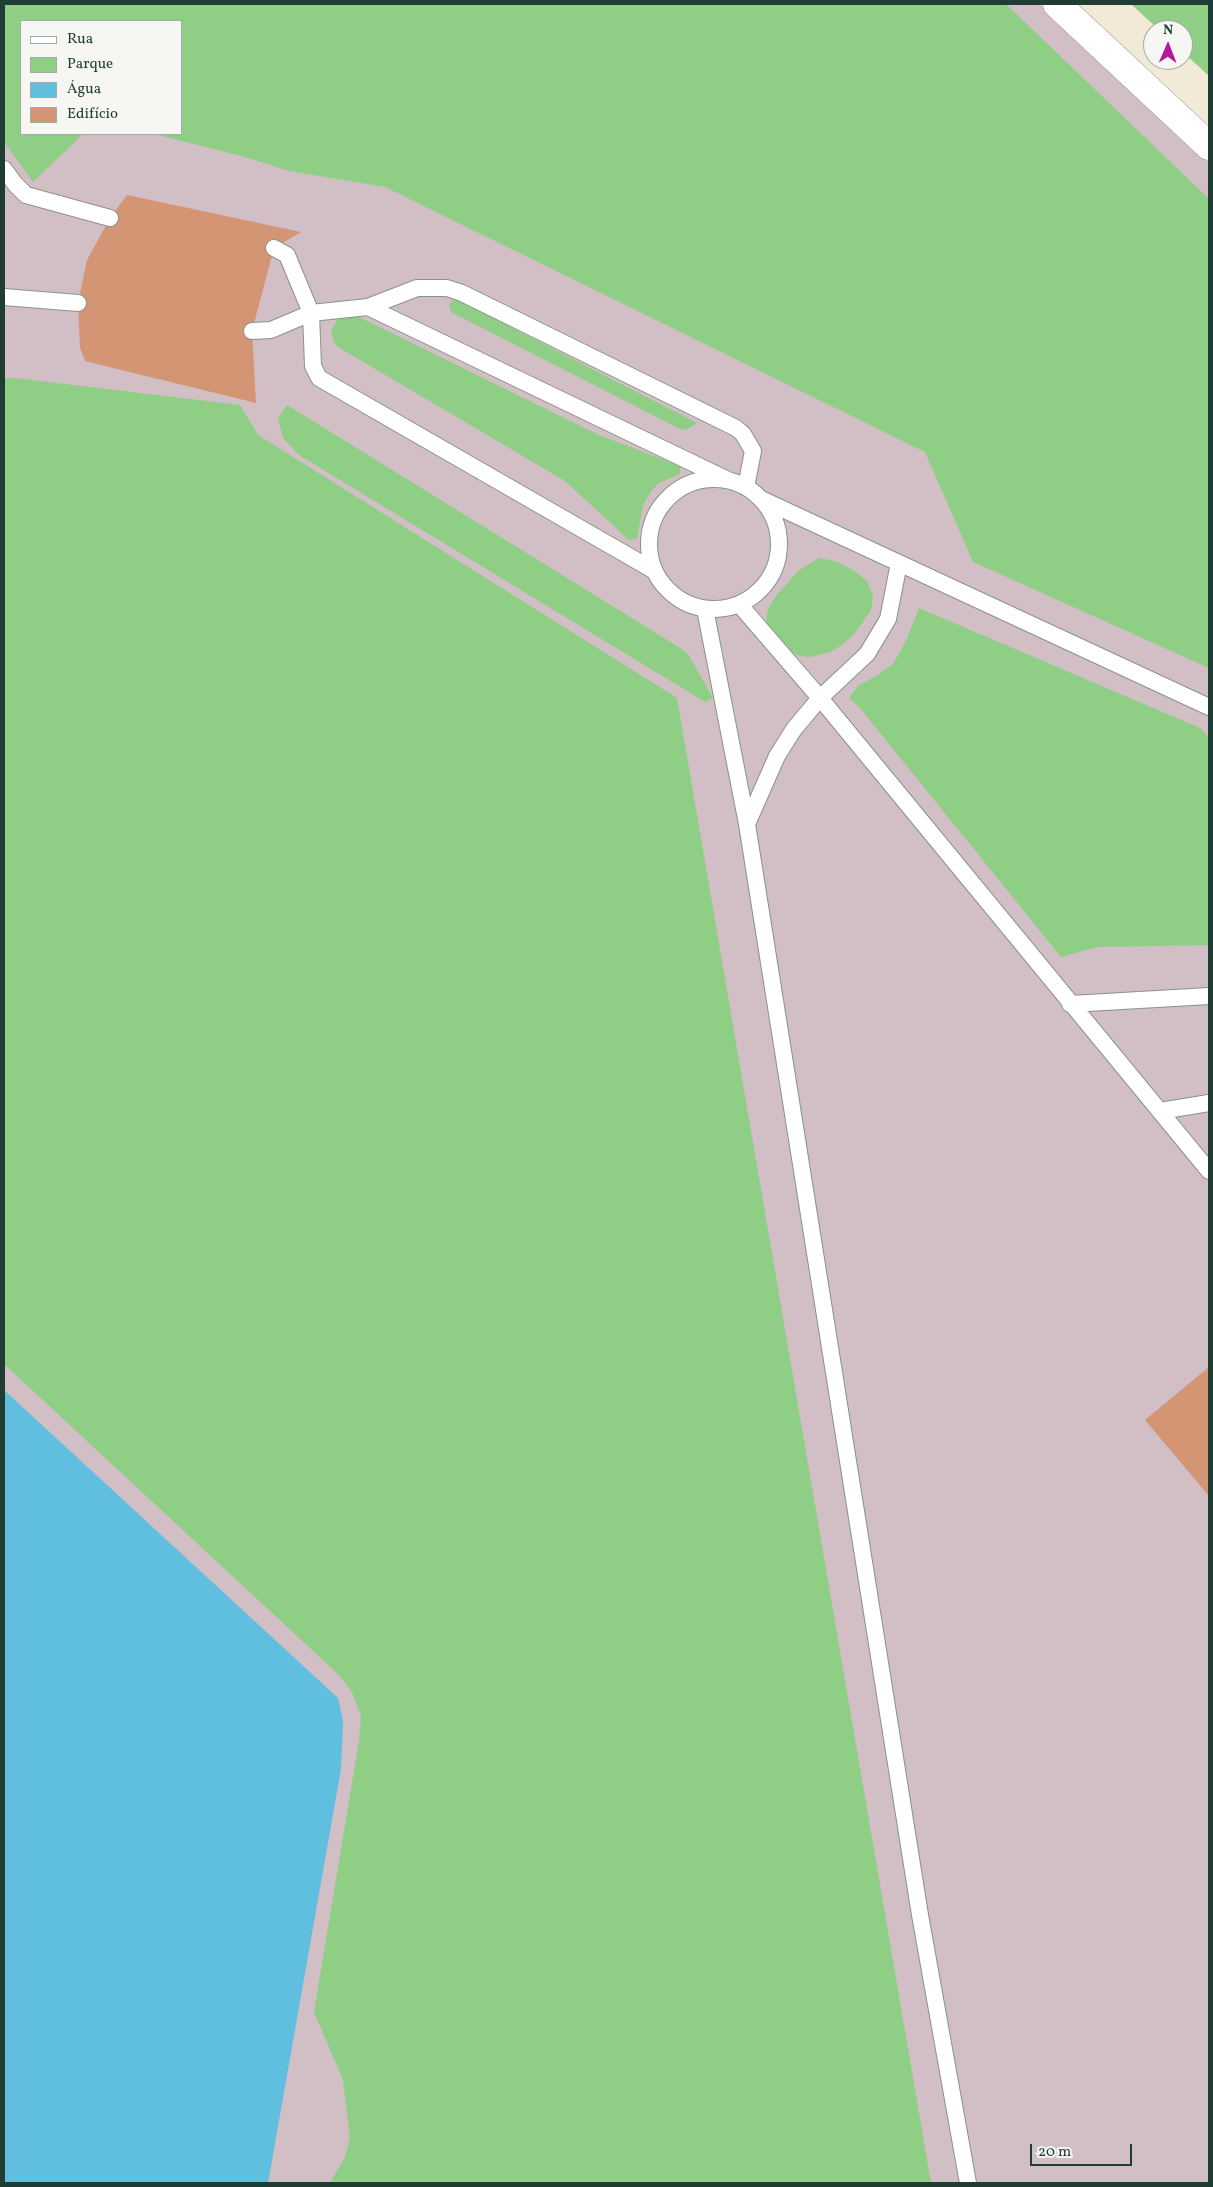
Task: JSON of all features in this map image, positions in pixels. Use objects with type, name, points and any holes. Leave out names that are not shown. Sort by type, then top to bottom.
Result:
[{"type":"street","points":[[1057,4],[1209,146]]},
{"type":"lane","points":[[4,169],[26,195],[110,218]]},
{"type":"lane","points":[[274,248],[287,255],[311,313],[312,366],[319,378],[653,570]]},
{"type":"lane","points":[[252,331],[271,330],[311,313],[368,307],[417,288],[446,288],[462,293],[736,428],[743,434],[753,451],[746,487]]},
{"type":"lane","points":[[4,297],[78,303]]},
{"type":"lane","points":[[368,307],[746,487],[761,499],[1209,707]]},
{"type":"lane","points":[[728,480],[708,479],[689,483],[672,494],[659,508],[650,526],[648,548],[653,570],[665,588],[683,602],[705,609],[727,608],[748,600],[765,585],[774,569],[779,551],[778,532],[772,514],[761,499]]},
{"type":"lane","points":[[747,824],[777,756],[794,729],[820,698],[867,654],[888,619],[899,563]]},
{"type":"lane","points":[[739,604],[820,698],[1209,1171]]},
{"type":"lane","points":[[705,609],[747,824],[919,1905],[968,2183]]},
{"type":"lane","points":[[1070,1004],[1209,996]]},
{"type":"lane","points":[[1160,1111],[1209,1103]]},
{"type":"shaded area","points":[[4,4],[1040,4],[1209,163],[1209,2183],[4,2183]]},
{"type":"green space","points":[[4,4],[1006,4],[1209,199],[1209,468],[1207,470],[1209,472],[1209,668],[973,562],[925,452],[385,187],[289,171],[245,157],[158,135],[182,135],[182,20],[20,20],[20,135],[82,135],[33,182],[4,142]]},
{"type":"green space","points":[[1131,4],[1209,4],[1209,76],[1193,61],[1193,20],[1148,20]]},
{"type":"green space","points":[[454,300],[462,302],[697,423],[688,429],[682,430],[451,312],[449,304]]},
{"type":"green space","points":[[349,316],[359,317],[599,435],[680,466],[680,474],[659,483],[652,490],[643,505],[637,539],[629,540],[565,481],[338,347],[334,342],[331,330],[338,319]]},
{"type":"green space","points":[[15,378],[240,405],[258,435],[677,698],[931,2183],[330,2183],[345,2157],[350,2138],[343,2080],[314,2012],[359,1741],[361,1716],[352,1692],[339,1675],[4,1364],[4,379]]},
{"type":"green space","points":[[287,405],[677,646],[688,654],[713,698],[705,702],[299,455],[283,438],[278,418]]},
{"type":"green space","points":[[819,558],[835,561],[853,570],[867,581],[873,596],[871,610],[855,633],[842,645],[830,652],[811,657],[800,656],[791,652],[771,633],[766,620],[768,609],[775,597],[798,571]]},
{"type":"green space","points":[[919,608],[1200,728],[1209,738],[1209,945],[1098,947],[1061,957],[860,708],[849,698],[858,686],[893,664],[906,641]]},
{"type":"water","points":[[4,1390],[338,1698],[343,1721],[341,1769],[268,2183],[4,2183]]},
{"type":"building","points":[[127,195],[301,232],[274,248],[252,331],[256,403],[85,361],[80,348],[78,303],[87,260],[110,218]]},
{"type":"building","points":[[1209,1367],[1209,1496],[1145,1420]]}]
